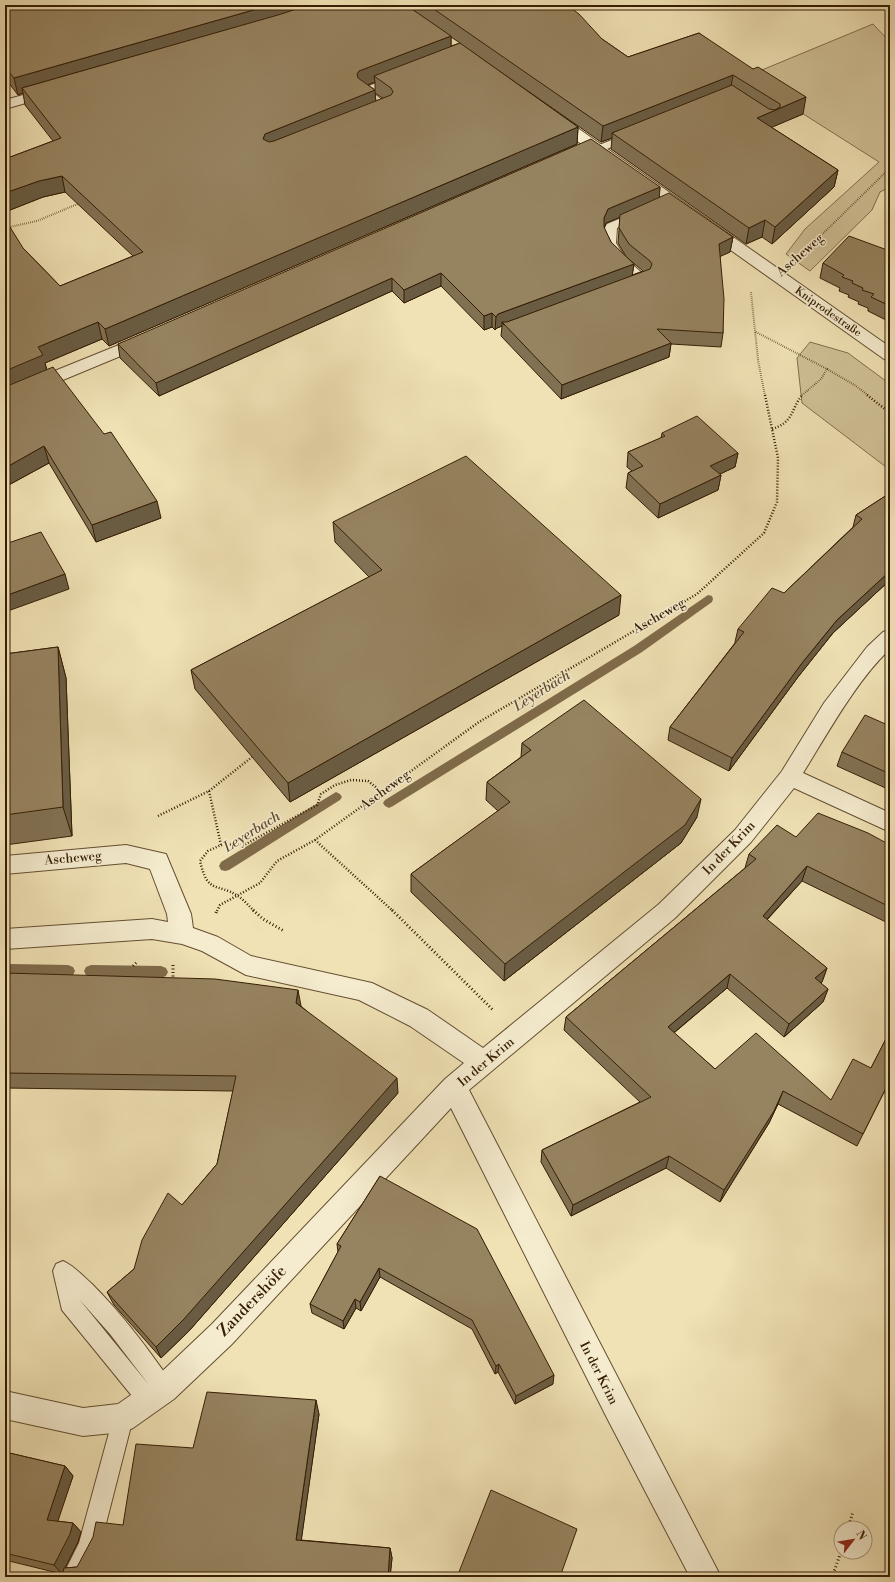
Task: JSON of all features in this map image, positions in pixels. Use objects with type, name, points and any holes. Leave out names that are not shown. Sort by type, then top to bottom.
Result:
[{"type":"street","points":[[5,105],[63,88]]},
{"type":"street","name":"Kniprodestraße","points":[[540,108],[660,205],[777,276],[890,355]]},
{"type":"street","points":[[5,398],[162,332]]},
{"type":"street","name":"In der Krim","points":[[706,1577],[613,1401],[454,1087],[667,910],[743,836],[790,777],[831,709],[874,652],[890,637]]},
{"type":"street","points":[[790,777],[890,823]]},
{"type":"street","name":"Ascheweg","points":[[5,865],[81,856],[126,854],[158,861],[190,937]]},
{"type":"street","points":[[5,939],[152,929],[190,937],[210,944],[246,965],[364,990],[419,1018],[484,1063]]},
{"type":"street","name":"Zandershöfe","points":[[124,1418],[156,1395],[222,1334],[454,1087]]},
{"type":"street","points":[[5,1405],[83,1422],[124,1418]]},
{"type":"lane","points":[[365,117],[387,108],[364,91],[406,74]]},
{"type":"lane","points":[[589,148],[642,131]]},
{"type":"lane","points":[[621,288],[643,280],[622,261],[610,243],[611,226],[660,205]]},
{"type":"lane","points":[[63,1271],[86,1292],[136,1349],[156,1395],[69,1304],[63,1271]]},
{"type":"lane","points":[[73,1577],[89,1547],[124,1418]]},
{"type":"path","name":"Ascheweg","points":[[190,937],[220,905],[260,883],[277,861],[316,840],[479,722],[697,594],[764,533],[777,502],[778,458],[758,360],[751,289],[777,276],[823,235],[890,168]]},
{"type":"path","points":[[5,228],[37,220],[81,203]]},
{"type":"path","points":[[755,332],[827,369],[856,386],[890,413]]},
{"type":"path","points":[[772,429],[783,426],[792,418],[801,396],[823,379],[827,369]]},
{"type":"path","points":[[158,816],[209,791],[252,757]]},
{"type":"path","points":[[284,931],[263,919],[238,896],[216,888],[204,878],[200,861],[208,851],[221,845],[246,844],[317,805],[321,794],[335,785],[351,780],[368,781],[382,792]]},
{"type":"path","points":[[209,791],[221,845]]},
{"type":"path","points":[[316,840],[405,922],[518,1034]]},
{"type":"path","points":[[165,982],[180,981]]},
{"type":"path","points":[[850,1520],[853,1512]]},
{"type":"path","points":[[832,1577],[839,1560]]},
{"type":"shaded area","points":[[873,24],[888,40],[890,39],[890,187],[880,192],[872,210],[810,271],[786,254],[805,229],[879,162],[745,77]]},
{"type":"shaded area","points":[[810,342],[848,353],[890,384],[890,465],[886,467],[802,403],[797,358]]},
{"type":"building","points":[[5,5],[271,5],[14,78],[5,67]]},
{"type":"building","points":[[309,5],[406,5],[451,36],[359,71],[357,74],[358,78],[375,90],[265,134],[263,139],[269,142],[391,95],[393,92],[391,88],[374,76],[460,43],[578,127],[105,329],[98,322],[38,347],[43,355],[5,371],[5,219],[23,248],[60,286],[143,252],[62,176],[39,181],[5,193],[5,159],[61,138],[22,88]]},
{"type":"building","points":[[428,5],[567,5],[579,14],[602,39],[628,57],[699,33],[753,69],[758,67],[806,97],[757,118],[838,170],[775,227],[765,220],[749,228],[612,133],[732,85],[769,109],[775,110],[780,107],[780,104],[733,75],[603,126]]},
{"type":"building","points":[[591,139],[660,187],[608,209],[604,218],[604,227],[611,242],[634,264],[498,314],[496,317],[492,313],[484,316],[441,273],[404,290],[392,278],[156,383],[118,344]]},
{"type":"building","points":[[669,193],[733,237],[719,244],[724,299],[723,333],[657,329],[671,343],[562,385],[502,322],[507,322],[650,269],[652,264],[650,261],[629,244],[619,228],[620,215]]},
{"type":"building","points":[[849,236],[890,251],[890,306],[871,297],[874,294],[862,290],[863,288],[852,283],[853,281],[842,277],[844,275],[823,263]]},
{"type":"building","points":[[53,367],[104,434],[111,432],[157,501],[92,525],[44,446],[5,468],[5,387]]},
{"type":"building","points":[[697,416],[738,453],[710,466],[721,475],[660,504],[628,473],[643,466],[628,452],[665,436],[662,433]]},
{"type":"building","points":[[466,456],[621,595],[288,783],[191,670],[382,570],[333,522]]},
{"type":"building","points":[[890,493],[890,571],[837,620],[802,663],[732,758],[670,727],[744,632],[738,629],[772,588],[784,593],[862,519],[856,515]]},
{"type":"building","points":[[41,532],[65,574],[5,596],[5,544]]},
{"type":"building","points":[[58,647],[63,807],[5,815],[5,654]]},
{"type":"building","points":[[584,700],[701,799],[685,825],[505,964],[411,874],[510,802],[487,782],[531,750],[522,743]]},
{"type":"building","points":[[865,715],[890,726],[890,774],[842,752]]},
{"type":"building","points":[[818,813],[868,833],[890,845],[890,907],[807,866],[763,916],[827,968],[815,978],[828,989],[789,1024],[730,974],[668,1027],[715,1069],[756,1033],[831,1100],[853,1059],[871,1068],[890,1031],[890,1080],[863,1134],[783,1091],[774,1111],[724,1190],[669,1156],[573,1205],[542,1150],[651,1097],[566,1017],[756,859],[749,854],[777,825],[796,837]]},
{"type":"building","points":[[5,973],[215,979],[298,990],[296,1003],[397,1078],[184,1319],[156,1347],[107,1292],[134,1269],[142,1240],[168,1193],[182,1205],[217,1164],[236,1076],[5,1073]]},
{"type":"building","points":[[380,1176],[477,1229],[554,1375],[516,1396],[499,1364],[496,1366],[472,1320],[379,1268],[360,1302],[355,1299],[343,1321],[310,1304],[341,1246],[337,1244]]},
{"type":"building","points":[[207,1392],[316,1400],[296,1540],[390,1548],[388,1577],[62,1577],[64,1568],[77,1567],[93,1537],[96,1522],[123,1525],[136,1444],[193,1448]]},
{"type":"building","points":[[5,1452],[65,1466],[47,1520],[73,1523],[70,1534],[54,1565],[5,1553]]},
{"type":"building","points":[[491,1490],[577,1529],[560,1577],[457,1577]]},
{"type":"waterway","name":"Leyerbach","points":[[389,803],[638,649],[708,599]]},
{"type":"waterway","name":"Leyerbach","points":[[225,866],[336,797]]},
{"type":"waterway","name":"Leyerbach","points":[[11,970],[68,971]]},
{"type":"waterway","name":"Leyerbach","points":[[91,971],[161,972]]}]
